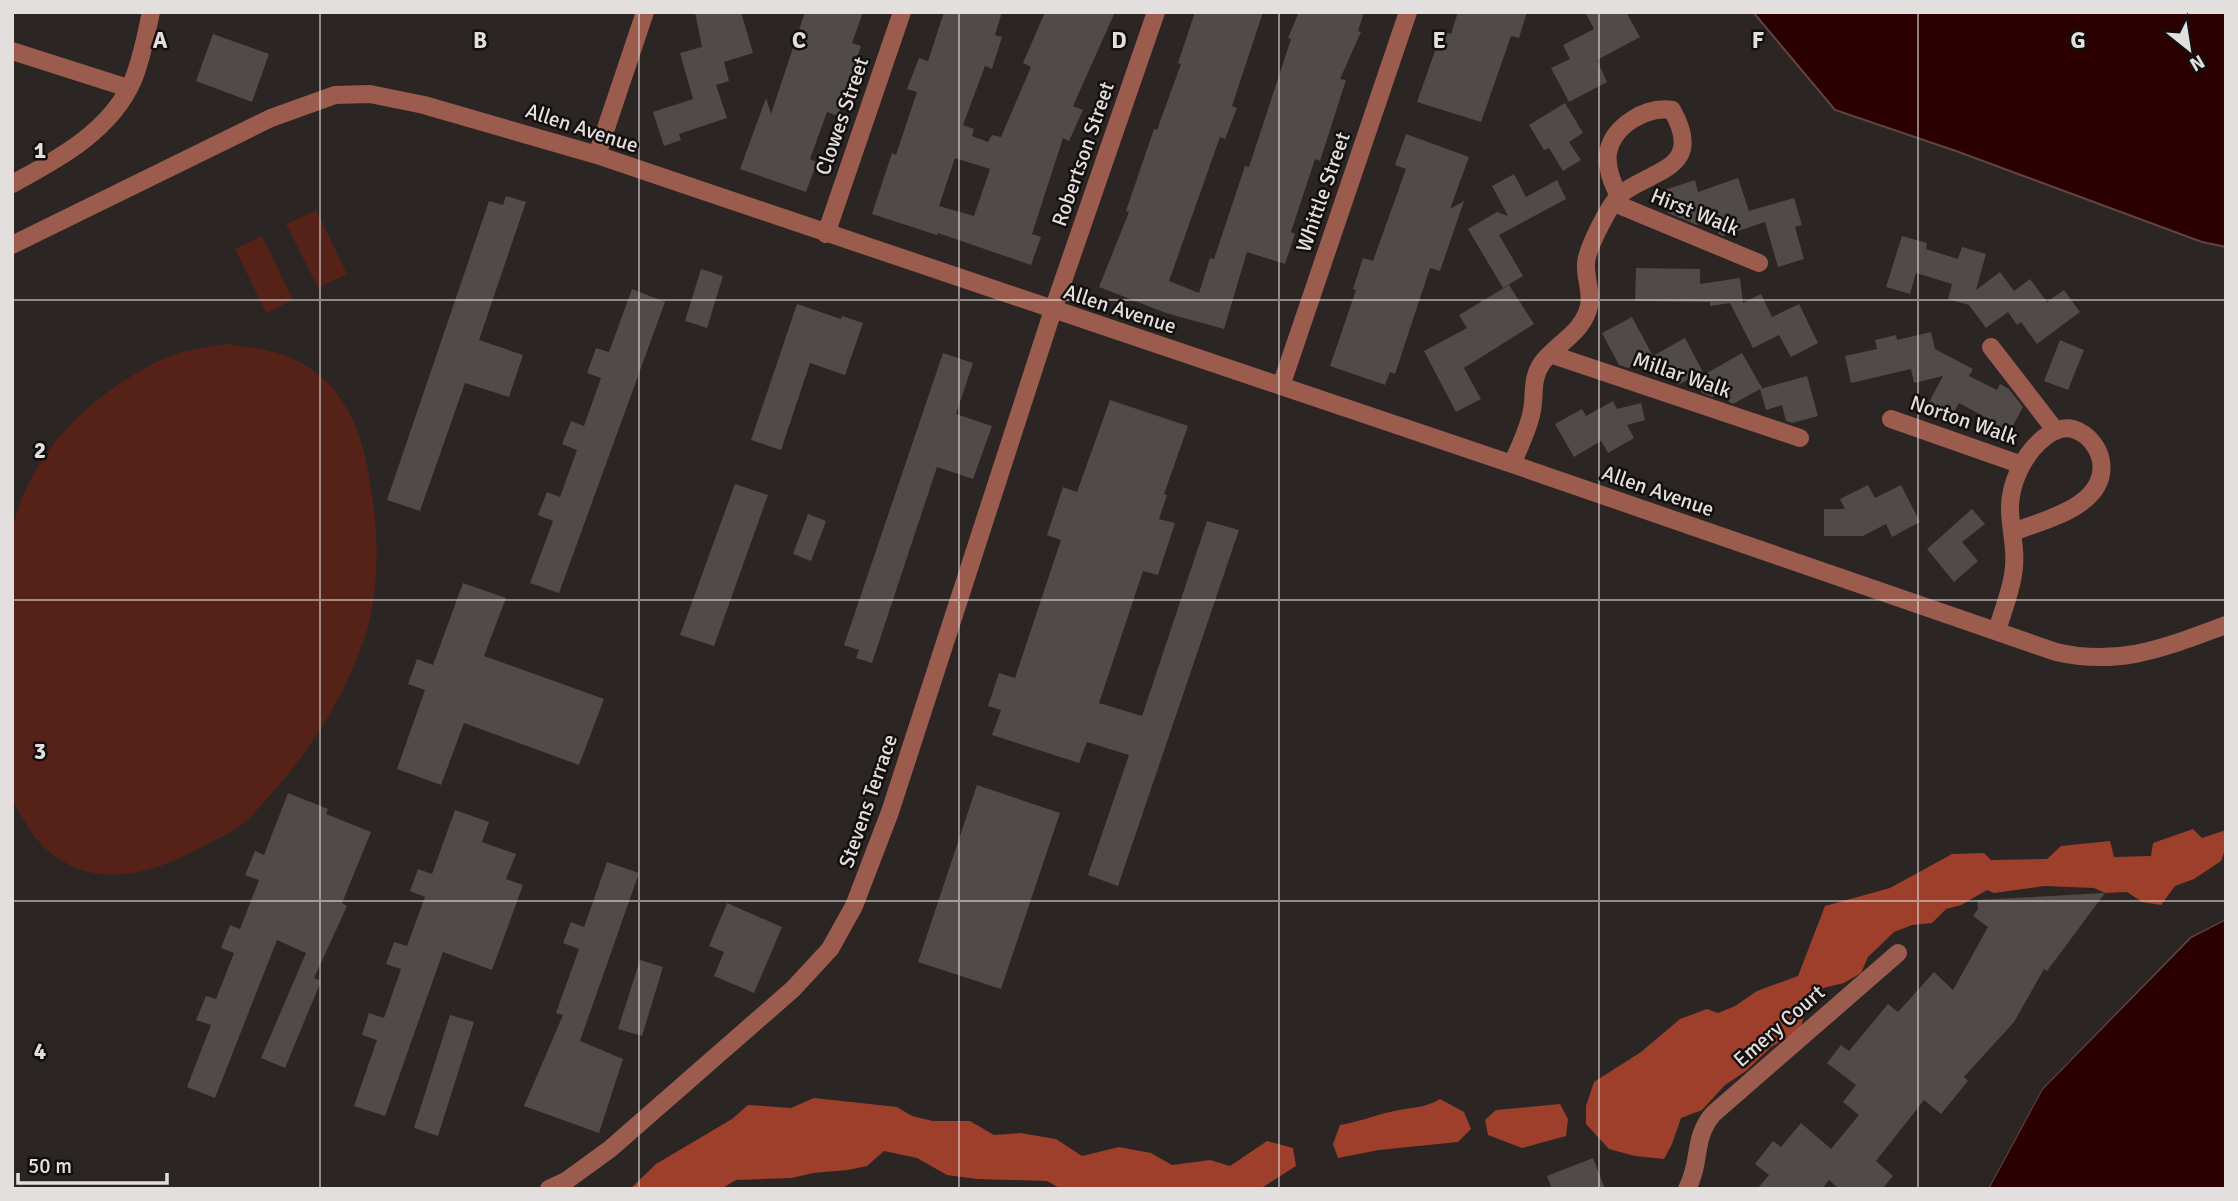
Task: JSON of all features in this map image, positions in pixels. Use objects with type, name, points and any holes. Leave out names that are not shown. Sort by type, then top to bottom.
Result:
[{"type":"street","points":[[12,184],[54,162],[106,120],[128,88],[141,55],[151,12]]},
{"type":"street","points":[[597,155],[645,12]]},
{"type":"street","name":"Clowes Street","points":[[826,234],[902,12]]},
{"type":"street","name":"Robertson Street","points":[[1054,310],[1156,12]]},
{"type":"street","name":"Whittle Street","points":[[1281,386],[1408,12]]},
{"type":"street","points":[[12,51],[128,88]]},
{"type":"street","name":"Allen Avenue","points":[[12,245],[271,118],[335,96],[370,94],[424,105],[597,155],[1512,464],[2056,652],[2101,659],[2136,654],[2226,625]]},
{"type":"street","points":[[1512,464],[1532,413],[1534,380],[1540,366],[1570,337],[1585,317],[1590,293],[1587,255],[1616,199],[1661,173],[1679,156],[1683,144],[1680,124],[1672,110],[1659,108],[1641,114],[1620,130],[1608,155],[1616,199]]},
{"type":"street","name":"Hirst Walk","points":[[1616,199],[1759,263]]},
{"type":"street","name":"Stevens Terrace","points":[[549,1189],[610,1149],[783,998],[830,949],[843,927],[868,874],[890,812],[1054,310]]},
{"type":"street","points":[[1991,347],[2056,430]]},
{"type":"street","name":"Millar Walk","points":[[1550,354],[1800,438]]},
{"type":"street","name":"Norton Walk","points":[[1891,419],[2022,465]]},
{"type":"street","points":[[1997,631],[2013,576],[2013,531],[2010,512],[2022,465],[2029,452],[2056,430],[2074,429],[2091,440],[2102,462],[2099,482],[2093,492],[2075,507],[2013,531]]},
{"type":"street","name":"Emery Court","points":[[1687,1189],[1697,1164],[1700,1131],[1713,1114],[1898,953]]},
{"type":"shaded area","points":[[1753,12],[2226,12],[2226,247],[2202,242],[1956,151],[1835,110]]},
{"type":"shaded area","points":[[316,210],[347,274],[318,288],[286,224]]},
{"type":"shaded area","points":[[262,236],[293,300],[266,313],[235,249]]},
{"type":"shaded area","points":[[227,344],[277,353],[305,365],[322,377],[347,408],[362,446],[374,508],[377,565],[369,621],[347,682],[326,721],[287,776],[247,820],[218,839],[153,868],[114,875],[94,873],[76,868],[41,844],[12,800],[10,556],[13,527],[34,473],[69,426],[91,405],[139,371],[165,358]]},
{"type":"shaded area","points":[[2193,829],[2202,838],[2226,830],[2226,847],[2221,861],[2194,879],[2175,886],[2161,905],[2142,902],[2127,892],[2105,893],[2094,888],[2045,886],[1994,893],[1987,890],[1961,905],[1946,909],[1932,923],[1912,925],[1894,932],[1868,957],[1861,973],[1844,983],[1823,988],[1808,1003],[1800,1030],[1771,1047],[1746,1071],[1725,1085],[1702,1110],[1681,1118],[1664,1159],[1635,1156],[1609,1149],[1586,1124],[1586,1106],[1594,1082],[1641,1052],[1680,1019],[1707,1009],[1718,1013],[1735,1006],[1757,991],[1798,976],[1825,906],[1890,888],[1952,854],[1984,853],[1991,860],[2047,859],[2061,846],[2110,841],[2114,857],[2151,856],[2153,843]]},
{"type":"shaded area","points":[[2226,919],[2226,1189],[1988,1189],[2042,1089],[2191,937]]},
{"type":"shaded area","points":[[814,1098],[897,1107],[912,1116],[933,1121],[970,1121],[994,1135],[1020,1133],[1056,1139],[1082,1156],[1119,1147],[1151,1153],[1172,1165],[1210,1160],[1230,1166],[1267,1141],[1293,1148],[1296,1166],[1260,1189],[1061,1189],[1047,1181],[977,1179],[947,1175],[917,1158],[884,1151],[867,1166],[792,1178],[736,1180],[721,1189],[630,1189],[656,1164],[732,1119],[748,1105],[791,1108]]},
{"type":"shaded area","points":[[1440,1099],[1464,1112],[1471,1129],[1458,1142],[1379,1150],[1338,1158],[1333,1144],[1340,1125],[1422,1106]]},
{"type":"shaded area","points":[[1560,1104],[1568,1119],[1566,1136],[1522,1148],[1488,1135],[1485,1120],[1496,1110]]},
{"type":"pier","points":[[2226,916],[2226,919],[2190,937],[2042,1089],[1988,1189],[1984,1189],[2039,1087],[2188,935]]},
{"type":"building","points":[[695,12],[741,12],[753,53],[724,62],[729,81],[716,85],[727,118],[679,134],[681,140],[664,146],[653,112],[693,99],[680,53],[702,47]]},
{"type":"building","points":[[805,12],[863,12],[852,43],[861,46],[838,116],[827,112],[810,159],[817,162],[806,192],[740,169],[766,98],[771,114]]},
{"type":"building","points":[[944,12],[1002,12],[995,35],[1002,37],[992,69],[985,66],[963,125],[974,129],[972,136],[988,142],[992,135],[1001,137],[1031,67],[1023,63],[1045,12],[1115,12],[1073,106],[1083,110],[1069,141],[1063,138],[1032,234],[1041,237],[1031,265],[872,214],[892,153],[896,155],[917,92],[907,89],[919,58],[928,61]],"holes":[[[955,158],[990,169],[974,216],[939,206]]]},
{"type":"building","points":[[1195,12],[1263,12],[1232,106],[1237,108],[1225,139],[1220,137],[1169,281],[1199,293],[1210,258],[1214,259],[1245,166],[1249,167],[1291,39],[1288,38],[1299,12],[1364,12],[1358,31],[1361,32],[1340,79],[1346,80],[1320,161],[1315,159],[1291,232],[1295,234],[1285,264],[1247,252],[1224,329],[1166,313],[1099,287],[1129,212],[1126,211],[1154,129],[1157,130],[1181,64],[1178,63]]},
{"type":"building","points":[[1458,12],[1527,12],[1519,38],[1511,36],[1481,122],[1417,102],[1442,31],[1451,34]]},
{"type":"building","points":[[1585,12],[1626,12],[1640,37],[1597,60],[1607,82],[1569,102],[1551,68],[1570,59],[1563,45],[1594,29]]},
{"type":"building","points":[[213,34],[269,54],[252,102],[196,81]]},
{"type":"building","points":[[1565,103],[1583,133],[1569,142],[1581,160],[1563,171],[1549,148],[1544,150],[1529,125]]},
{"type":"building","points":[[1406,134],[1469,157],[1450,209],[1464,201],[1440,271],[1430,268],[1395,374],[1390,372],[1385,385],[1330,366],[1356,290],[1353,289],[1363,258],[1373,261],[1406,169],[1395,165]]},
{"type":"building","points":[[1514,174],[1526,197],[1557,180],[1566,199],[1499,235],[1523,276],[1503,288],[1468,229],[1497,212],[1508,216],[1492,186]]},
{"type":"building","points":[[1738,178],[1749,211],[1794,198],[1802,225],[1795,227],[1804,259],[1778,267],[1765,222],[1723,236],[1719,234],[1714,220],[1697,225],[1668,213],[1661,191],[1695,180],[1698,192]]},
{"type":"building","points":[[506,196],[526,202],[479,340],[523,355],[509,397],[465,383],[420,511],[387,500],[489,201],[503,205]]},
{"type":"building","points":[[1902,236],[1927,243],[1926,249],[1958,259],[1962,247],[1986,254],[1976,290],[2000,272],[2014,291],[2030,279],[2047,302],[2064,290],[2080,312],[2037,344],[2021,322],[2017,325],[2008,312],[1986,328],[1969,305],[1948,299],[1952,284],[1916,273],[1910,294],[1886,287]]},
{"type":"building","points":[[1636,268],[1700,269],[1700,284],[1740,278],[1743,303],[1761,294],[1772,317],[1799,304],[1818,343],[1791,357],[1779,335],[1753,348],[1730,303],[1710,306],[1710,302],[1635,301]]},
{"type":"building","points":[[701,269],[723,276],[707,328],[685,321]]},
{"type":"building","points":[[1509,285],[1534,324],[1464,368],[1481,399],[1456,412],[1424,351],[1467,328],[1459,315]]},
{"type":"building","points":[[632,289],[665,302],[559,593],[530,583],[553,521],[538,515],[547,492],[560,497],[577,450],[562,444],[571,421],[584,426],[601,378],[587,373],[596,348],[609,352]]},
{"type":"building","points":[[797,304],[841,319],[842,316],[863,323],[845,375],[810,363],[781,450],[751,440]]},
{"type":"building","points":[[1632,317],[1653,356],[1685,338],[1703,372],[1678,385],[1669,371],[1655,377],[1646,360],[1652,356],[1628,368],[1619,365],[1602,333]]},
{"type":"building","points":[[1931,332],[1935,349],[1973,369],[1969,376],[1997,390],[2000,384],[2009,389],[2023,407],[2003,444],[1989,437],[1996,423],[1959,403],[1950,419],[1927,406],[1943,376],[1914,383],[1911,369],[1851,383],[1845,356],[1877,349],[1875,340],[1896,335],[1897,340]]},
{"type":"building","points":[[2060,340],[2084,350],[2068,390],[2044,381]]},
{"type":"building","points":[[943,353],[973,363],[956,414],[992,426],[973,479],[937,467],[872,663],[856,658],[859,650],[844,645]]},
{"type":"building","points":[[1742,353],[1762,388],[1733,404],[1723,391],[1712,397],[1702,393],[1695,380]]},
{"type":"building","points":[[1807,376],[1818,416],[1792,423],[1786,421],[1782,405],[1766,410],[1760,389]]},
{"type":"building","points":[[1110,400],[1188,426],[1164,494],[1167,495],[1159,519],[1175,523],[1158,575],[1143,571],[1099,703],[1142,716],[1207,521],[1239,530],[1118,886],[1088,875],[1129,755],[1087,742],[1079,763],[992,735],[1001,710],[988,706],[999,673],[1015,678],[1061,540],[1047,535],[1063,487],[1077,492]]},
{"type":"building","points":[[1613,401],[1617,409],[1641,403],[1645,420],[1627,425],[1634,438],[1608,453],[1601,441],[1574,457],[1555,424],[1582,409],[1586,416]]},
{"type":"building","points":[[735,484],[768,495],[714,646],[680,635]]},
{"type":"building","points":[[1868,485],[1875,498],[1901,485],[1920,522],[1892,537],[1886,524],[1863,536],[1824,536],[1824,509],[1845,509],[1840,499]]},
{"type":"building","points":[[1972,509],[1985,524],[1962,542],[1978,561],[1954,582],[1927,549]]},
{"type":"building","points":[[808,514],[826,521],[811,561],[793,554]]},
{"type":"building","points":[[463,583],[506,598],[484,656],[604,699],[579,765],[464,723],[441,785],[397,769],[425,690],[408,684],[417,659],[433,665]]},
{"type":"building","points":[[977,785],[1060,813],[1001,989],[918,962]]},
{"type":"building","points":[[288,793],[328,809],[326,814],[371,832],[342,903],[347,906],[314,978],[321,981],[285,1068],[261,1058],[306,953],[277,940],[215,1098],[187,1087],[211,1025],[196,1020],[206,996],[216,999],[234,953],[221,948],[230,925],[240,929],[259,880],[245,875],[255,851],[264,855]]},
{"type":"building","points":[[455,810],[489,822],[482,842],[516,854],[506,879],[523,885],[492,970],[443,952],[385,1116],[354,1106],[377,1040],[362,1035],[369,1013],[384,1018],[401,969],[386,964],[394,942],[407,946],[425,897],[410,891],[418,869],[432,874]]},
{"type":"building","points":[[607,862],[639,873],[580,1041],[623,1059],[599,1133],[524,1106],[563,1015],[556,1013],[579,949],[563,943],[571,922],[584,927]]},
{"type":"building","points":[[2105,893],[2047,971],[2044,969],[2014,1022],[1964,1077],[1968,1081],[1941,1114],[1924,1100],[1876,1161],[1893,1176],[1882,1189],[1839,1189],[1829,1180],[1822,1189],[1757,1189],[1769,1175],[1755,1164],[1773,1141],[1781,1147],[1801,1123],[1831,1149],[1859,1115],[1843,1102],[1856,1085],[1827,1063],[1841,1045],[1849,1051],[1888,1004],[1898,1012],[1934,972],[1953,990],[1988,927],[1973,916],[1978,909],[1977,900]]},
{"type":"building","points":[[727,903],[782,927],[754,993],[714,976],[724,952],[709,946]]},
{"type":"building","points":[[640,960],[663,967],[642,1036],[618,1029]]},
{"type":"building","points":[[450,1015],[474,1022],[438,1136],[414,1128]]},
{"type":"building","points":[[1593,1158],[1605,1189],[1552,1189],[1547,1176]]}]
